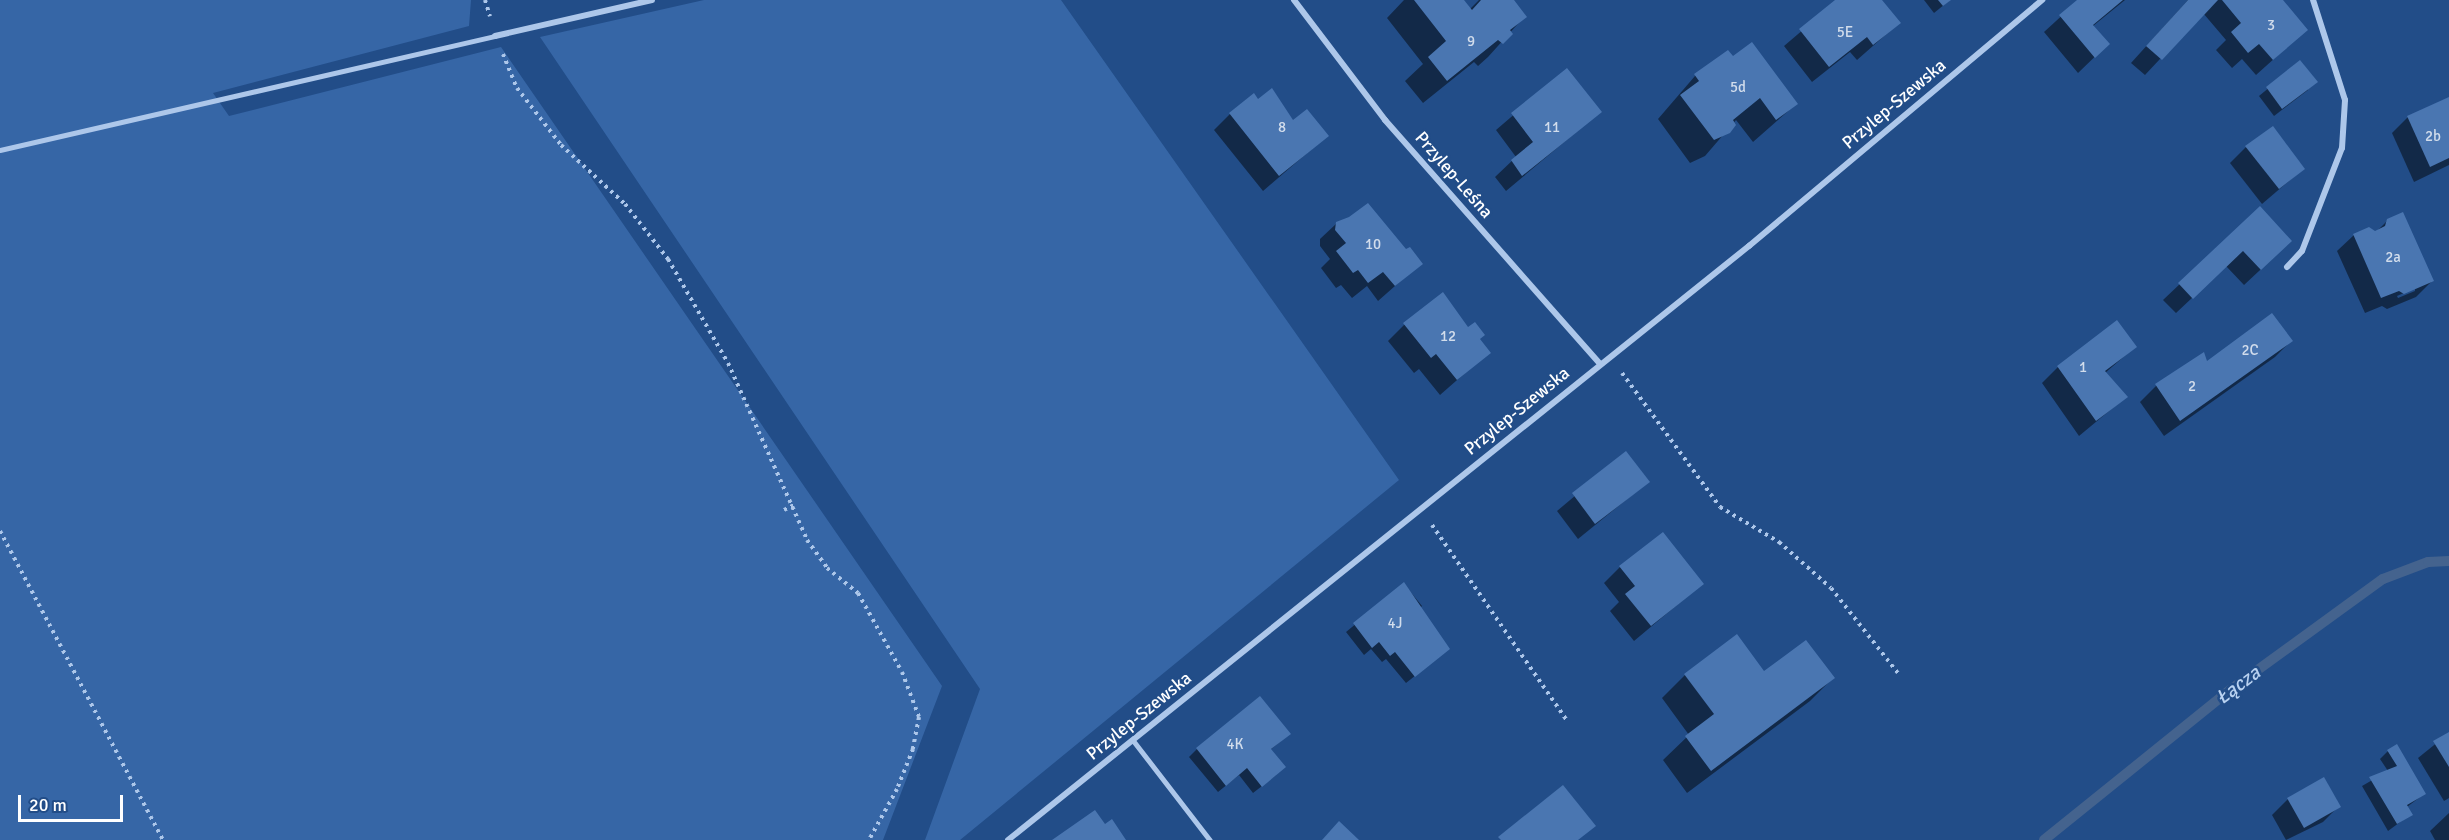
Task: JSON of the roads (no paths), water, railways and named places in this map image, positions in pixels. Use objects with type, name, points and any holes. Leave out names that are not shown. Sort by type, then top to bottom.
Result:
[{"type":"street","points":[[495,36],[652,0]]},
{"type":"street","name":"Przylep-Leśna","points":[[1294,0],[1385,120],[1599,363]]},
{"type":"street","name":"Przylep-Szewska","points":[[1008,840],[1428,504],[1599,363],[1749,246],[2042,0]]},
{"type":"street","points":[[2287,267],[2302,251],[2342,148],[2345,100],[2313,0]]},
{"type":"lane","points":[[0,150],[495,36]]},
{"type":"lane","points":[[1132,740],[1210,840]]},
{"type":"waterway","name":"Łącza","points":[[2044,840],[2230,690],[2383,579],[2428,562],[2449,561]]}]
